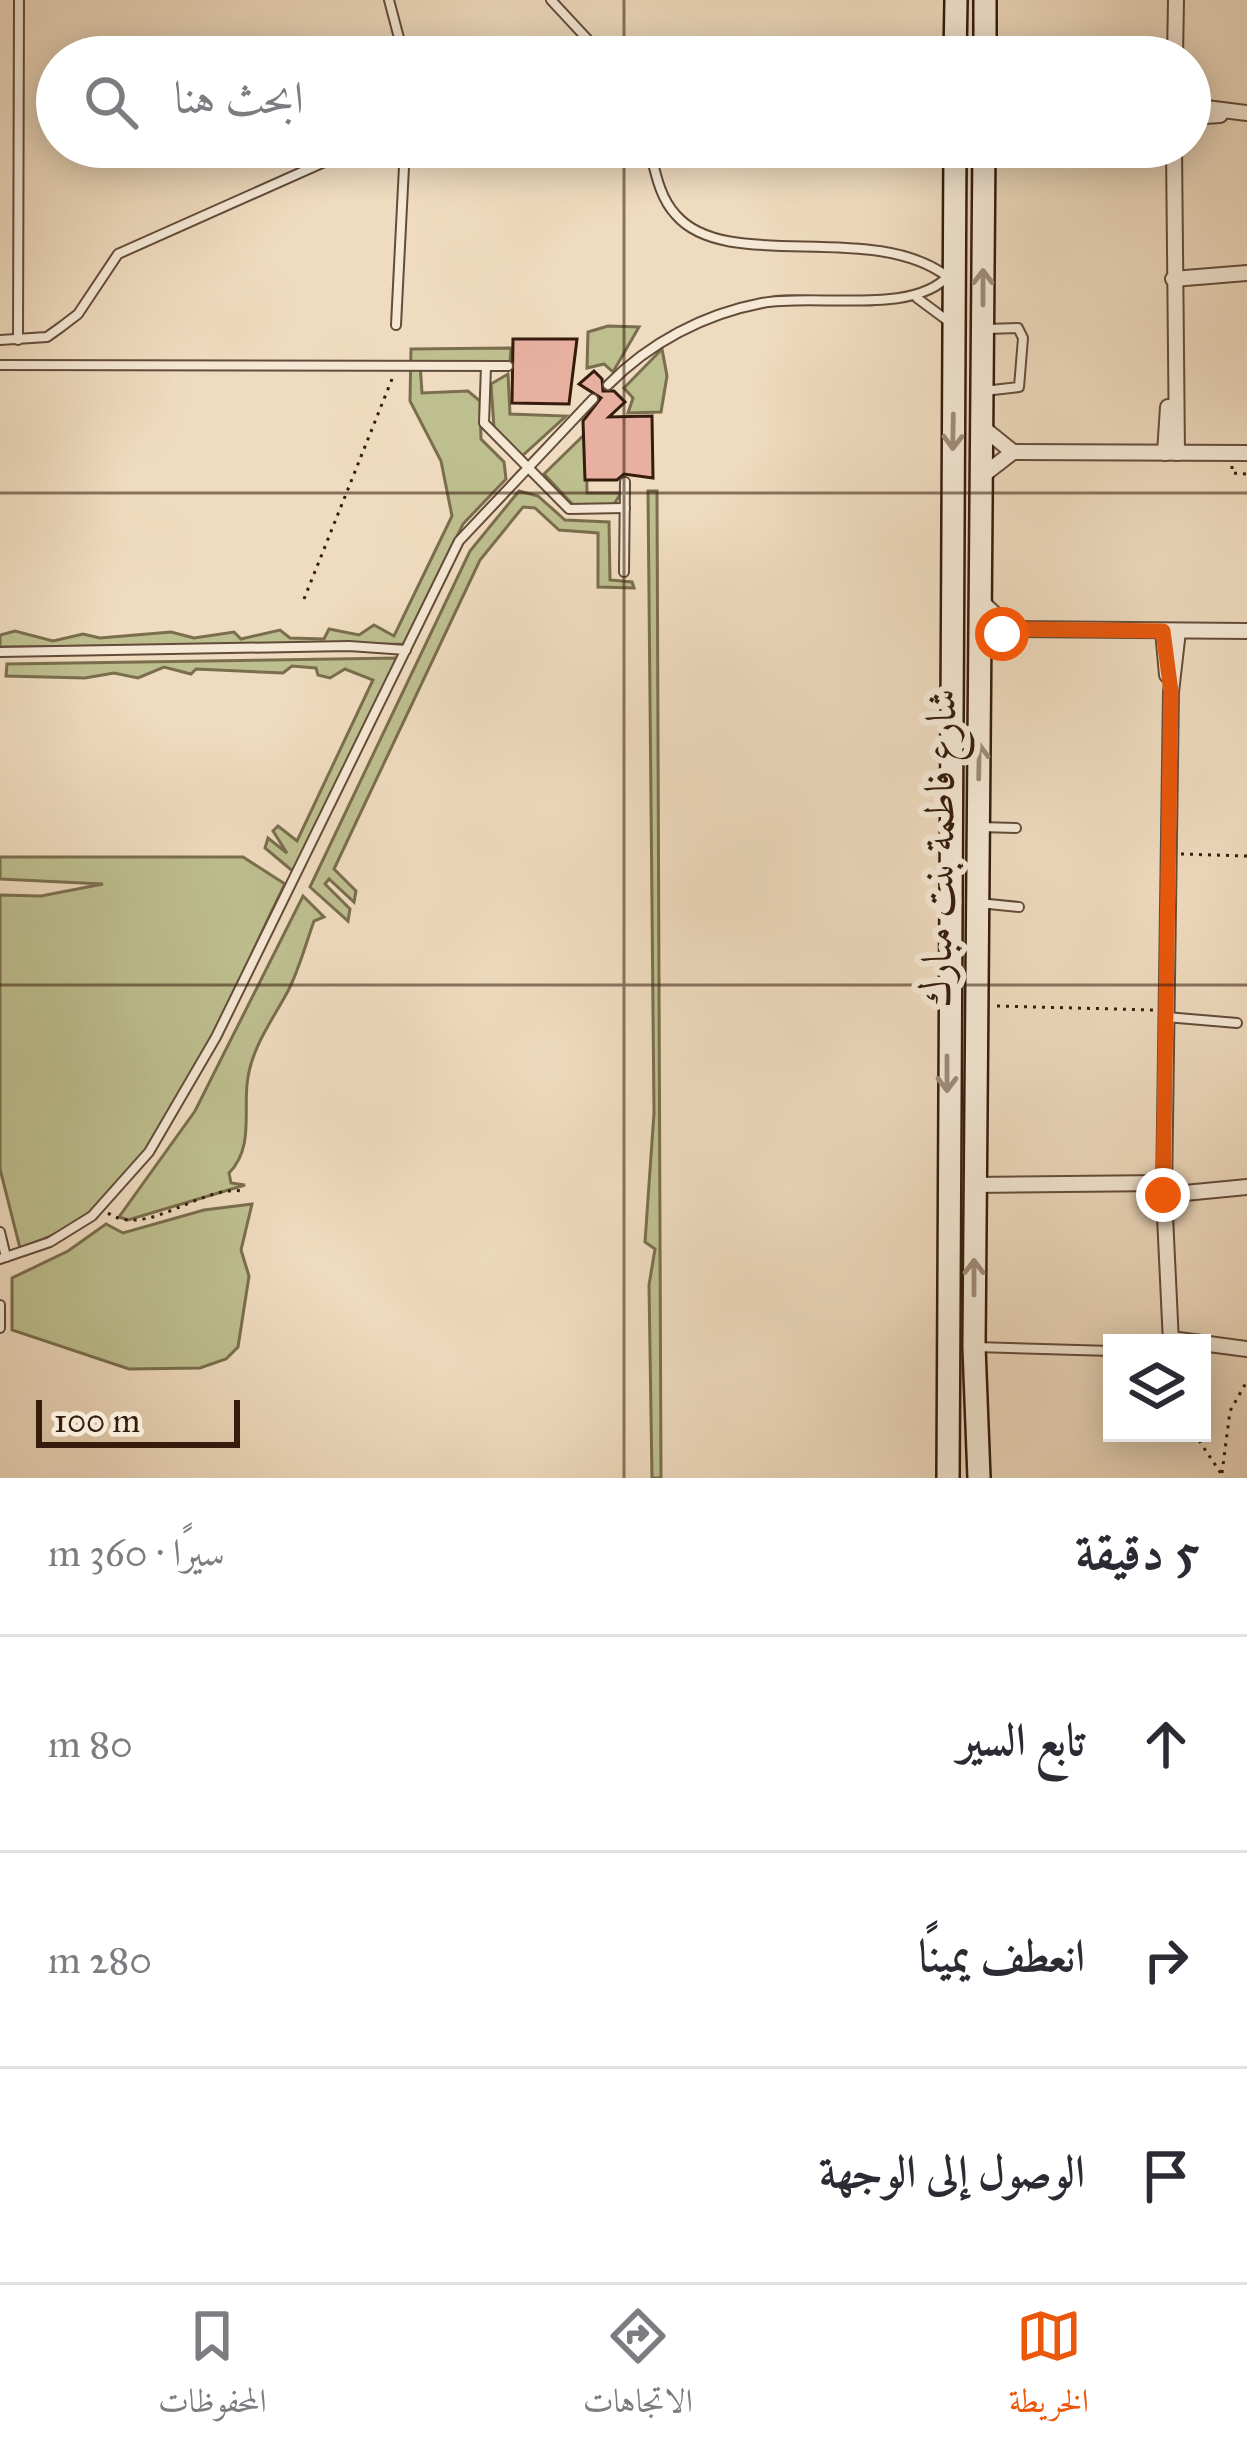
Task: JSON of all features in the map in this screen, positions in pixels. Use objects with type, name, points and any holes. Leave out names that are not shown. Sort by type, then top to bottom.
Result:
[{"type":"street","points":[[955,36],[956,0]]},
{"type":"street","points":[[985,36],[986,0]]},
{"type":"street","points":[[1175,36],[1176,0]]},
{"type":"street","points":[[1211,109],[1242,113]]},
{"type":"street","points":[[1211,115],[1242,113]]},
{"type":"street","name":"شارع فاطمة بنت مبارك","points":[[948,1478],[954,168]]},
{"type":"street","name":"شارع فاطمة بنت مبارك","points":[[980,1478],[974,1347],[984,168]]},
{"type":"street","points":[[1171,453],[1174,168]]},
{"type":"street","points":[[1173,273],[1247,273]]},
{"type":"street","points":[[982,428],[1013,452],[1247,453]]},
{"type":"street","points":[[982,476],[1013,452]]},
{"type":"street","points":[[981,601],[1010,629]]},
{"type":"street","points":[[980,655],[1010,629],[1247,632]]},
{"type":"street","points":[[1170,631],[1164,1186],[1171,1334]]},
{"type":"street","points":[[975,1185],[1247,1187]]},
{"type":"street","points":[[1211,1346],[1227,1348]]},
{"type":"street","points":[[1211,1350],[1247,1348]]},
{"type":"lane","points":[[18,340],[19,0]]},
{"type":"lane","points":[[389,0],[398,36]]},
{"type":"lane","points":[[551,0],[584,36]]},
{"type":"lane","points":[[0,340],[47,337],[78,314],[118,254],[311,168]]},
{"type":"lane","points":[[396,326],[404,168]]},
{"type":"lane","points":[[657,168],[673,213],[694,232],[722,241],[896,250],[951,273]]},
{"type":"lane","points":[[608,385],[674,335],[748,306],[800,298],[916,297],[951,273]]},
{"type":"lane","points":[[916,297],[954,329]]},
{"type":"lane","points":[[982,391],[1018,387],[1023,338],[1018,328],[983,330]]},
{"type":"lane","points":[[0,365],[508,366]]},
{"type":"lane","points":[[486,366],[484,423],[524,468],[569,509],[625,508]]},
{"type":"lane","points":[[0,1232],[3,1258],[50,1242],[101,1208],[148,1152],[201,1067],[459,541],[593,399]]},
{"type":"lane","points":[[624,572],[625,482]]},
{"type":"lane","points":[[0,652],[326,646],[406,650]]},
{"type":"lane","points":[[978,826],[1016,828]]},
{"type":"lane","points":[[978,903],[1019,907]]},
{"type":"lane","points":[[1166,1016],[1237,1023]]},
{"type":"lane","points":[[0,1305],[0,1328]]},
{"type":"lane","points":[[974,1347],[1103,1351]]},
{"type":"path","points":[[304,599],[397,367]]},
{"type":"path","points":[[1167,854],[1247,856]]},
{"type":"path","points":[[977,1006],[1154,1009],[1153,1016],[1166,1016]]},
{"type":"path","points":[[101,1208],[131,1222],[223,1191],[243,1191]]},
{"type":"path","points":[[1223,1476],[1230,1411],[1247,1381]]},
{"type":"path","points":[[1200,1442],[1223,1476]]},
{"type":"green space","points":[[608,326],[639,327],[613,372],[604,364],[587,368],[588,332]]},
{"type":"green space","points":[[511,348],[510,363],[420,363],[422,393],[468,391],[480,401],[481,439],[504,462],[506,479],[463,524],[404,644],[0,647],[0,635],[15,631],[53,641],[83,634],[100,638],[171,632],[194,638],[234,632],[241,639],[280,630],[290,638],[324,639],[329,629],[359,635],[374,625],[394,636],[452,516],[441,461],[410,401],[411,349]]},
{"type":"green space","points":[[662,349],[667,376],[661,412],[628,413],[633,398],[624,388]]},
{"type":"green space","points":[[508,374],[510,414],[566,416],[521,457],[494,428],[491,384]]},
{"type":"green space","points":[[586,433],[587,493],[621,493],[613,506],[574,506],[544,474]]},
{"type":"green space","points":[[519,491],[538,496],[565,520],[609,522],[610,580],[632,582],[634,588],[598,587],[598,533],[559,530],[535,508],[523,507],[480,560],[334,869],[356,891],[354,902],[329,879],[325,884],[350,909],[348,921],[310,887],[470,551]]},
{"type":"green space","points":[[648,491],[657,491],[661,1478],[652,1478],[649,1285],[655,1249],[645,1242],[654,1113]]},
{"type":"green space","points":[[397,658],[295,873],[265,848],[268,838],[287,853],[273,831],[278,826],[297,841],[373,680],[345,669],[330,678],[318,675],[316,668],[292,666],[283,673],[196,669],[191,674],[164,667],[138,678],[114,673],[85,678],[6,676],[7,664]]},
{"type":"green space","points":[[0,857],[243,857],[285,884],[203,1054],[154,1141],[101,1205],[20,1248],[0,1169],[0,895],[41,896],[103,884],[0,879]]},
{"type":"green space","points":[[303,896],[324,917],[314,921],[292,983],[252,1059],[242,1153],[229,1173],[231,1183],[245,1185],[128,1220],[119,1217],[195,1111]]},
{"type":"green space","points":[[252,1204],[241,1250],[249,1276],[238,1347],[226,1359],[200,1368],[129,1369],[12,1330],[12,1278],[68,1251],[106,1224],[123,1233],[204,1210]]},
{"type":"building","points":[[513,339],[577,339],[569,404],[512,403]]},
{"type":"building","points":[[594,371],[602,379],[603,391],[614,391],[625,402],[609,417],[652,416],[653,478],[624,474],[617,480],[585,480],[583,421],[601,398],[579,384]]},
{"type":"route","points":[[1002,634],[1010,629],[1163,631],[1171,692],[1163,1195]]}]
